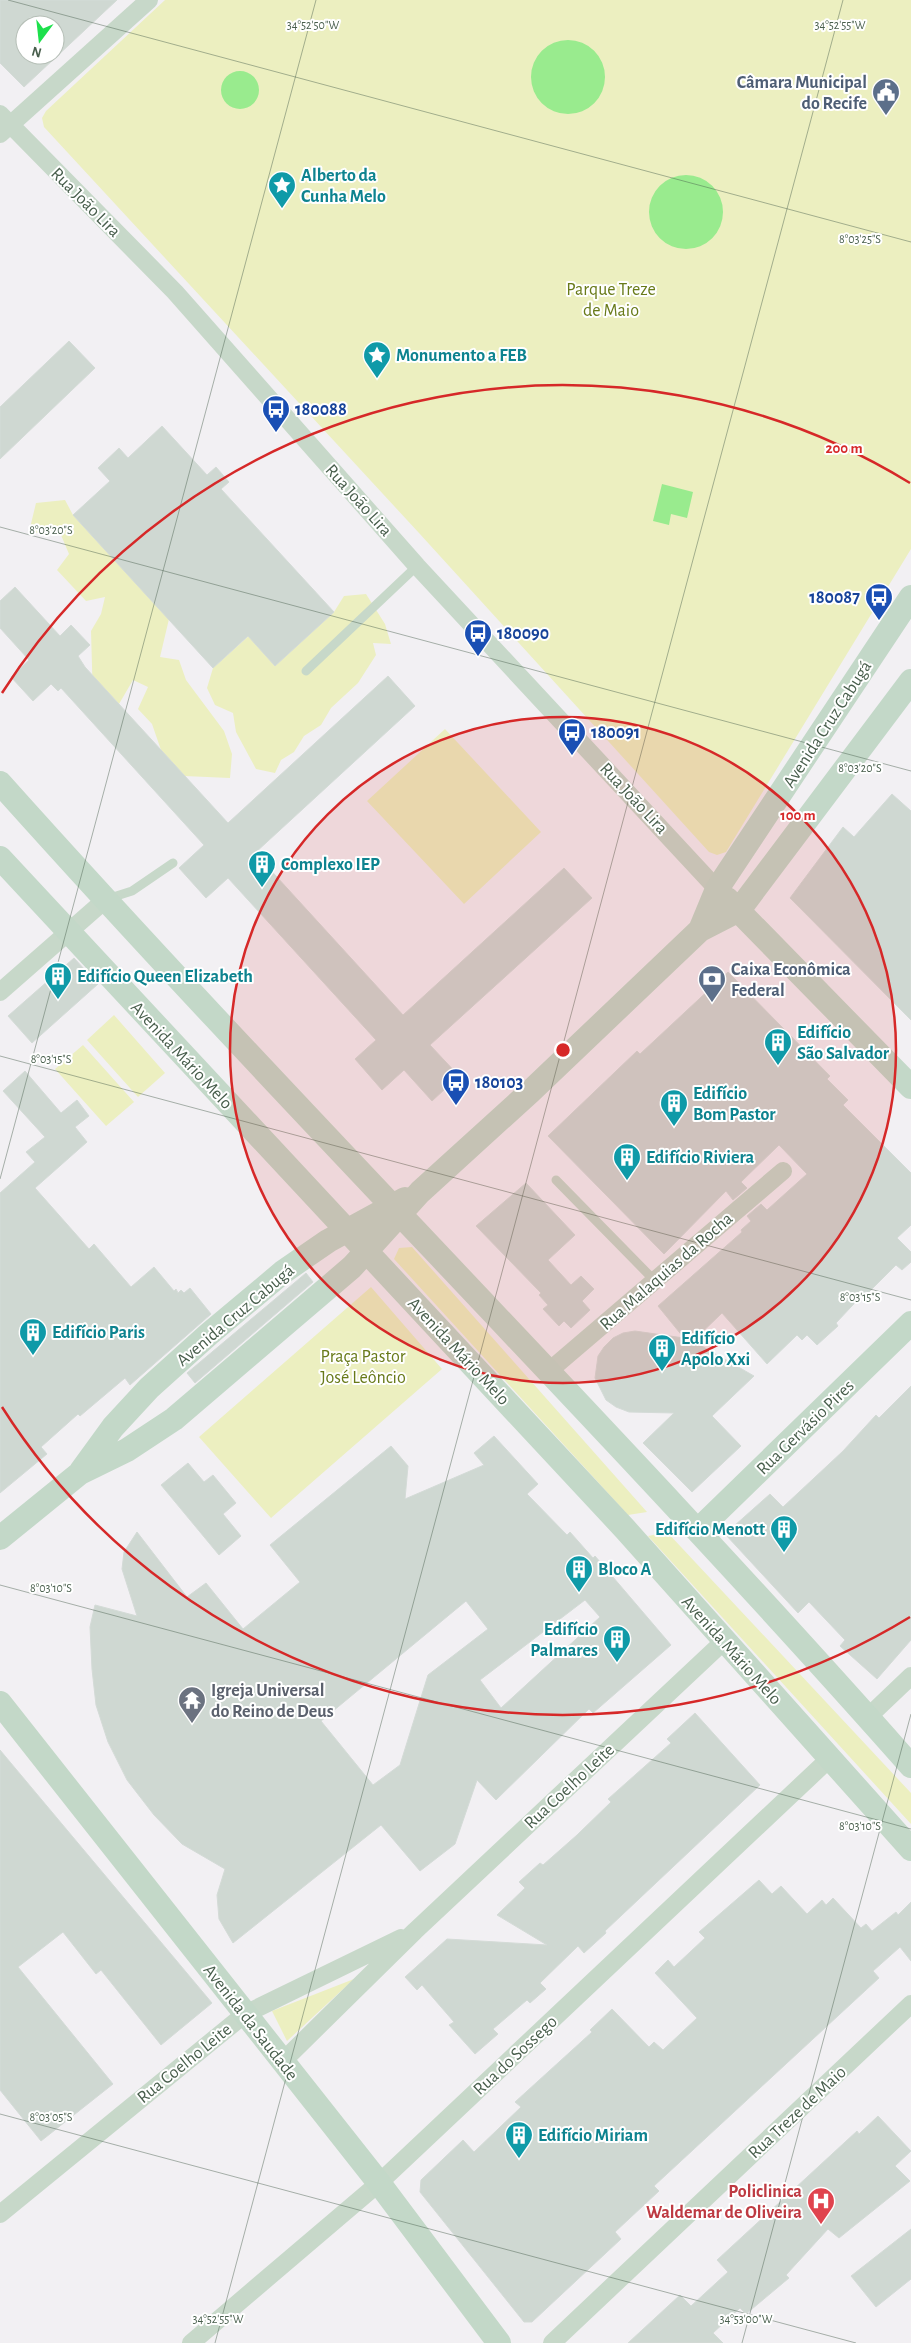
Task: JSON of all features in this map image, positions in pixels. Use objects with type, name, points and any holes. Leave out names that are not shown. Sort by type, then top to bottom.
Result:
[{"type":"main road","name":"Avenida Cruz Cabugá","points":[[700,930],[717,889],[911,597]]},
{"type":"main road","name":"Avenida Cruz Cabugá","points":[[0,1538],[80,1473],[127,1450],[174,1419],[352,1267],[366,1252],[396,1211],[420,1192],[531,1091],[700,930],[739,910],[911,681]]},
{"type":"main road","points":[[0,783],[105,900],[698,1530],[868,1716],[911,1766]]},
{"type":"main road","name":"Avenida Mário Melo","points":[[0,858],[618,1522],[723,1642],[911,1849]]},
{"type":"main road","points":[[717,889],[911,1087]]},
{"type":"main road","name":"Avenida Cruz Cabugá","points":[[80,1473],[113,1427],[149,1388],[283,1272],[347,1231],[396,1211]]},
{"type":"main road","name":"Rua Gervásio Pires","points":[[698,1530],[911,1323]]},
{"type":"main road","name":"Avenida da Saudade","points":[[0,1703],[379,2183],[499,2343]]},
{"type":"street","points":[[3,124],[150,0]]},
{"type":"street","name":"Rua João Lira","points":[[3,124],[174,292],[417,566],[717,889]]},
{"type":"street","points":[[0,992],[105,900]]},
{"type":"street","name":"Rua Malaquias da Rocha","points":[[549,1371],[783,1171]]},
{"type":"street","name":"Rua Coelho Leite","points":[[283,2061],[415,1931],[723,1642]]},
{"type":"street","points":[[868,1716],[911,1676]]},
{"type":"street","name":"Rua do Sossego","points":[[191,2343],[379,2183],[830,1758]]},
{"type":"street","name":"Rua Coelho Leite","points":[[0,2214],[245,2014],[415,1931]]},
{"type":"street","name":"Rua Treze de Maio","points":[[552,2343],[911,2004]]},
{"type":"lane","points":[[306,671],[417,566]]},
{"type":"lane","points":[[105,900],[132,892],[173,863]]},
{"type":"lane","points":[[556,1180],[654,1281]]},
{"type":"green space","name":"Parque Treze de Maio","points":[[165,0],[911,0],[911,549],[726,852],[717,855],[709,852],[419,533],[44,127],[42,118],[46,111]]},
{"type":"green space","points":[[65,500],[73,515],[169,619],[160,657],[179,660],[186,680],[224,731],[232,754],[230,778],[184,776],[161,750],[152,724],[138,709],[148,687],[133,680],[119,704],[106,690],[93,702],[91,631],[101,614],[105,597],[86,601],[57,570],[69,554],[61,535],[29,532],[36,503]]},
{"type":"green space","points":[[366,594],[385,624],[391,644],[373,643],[376,655],[358,683],[331,708],[321,725],[304,736],[294,752],[281,760],[275,773],[256,769],[236,732],[233,713],[215,705],[207,688],[213,668],[251,634],[275,666],[334,612],[344,596]]},
{"type":"green space","points":[[445,729],[541,832],[464,904],[367,801]]},
{"type":"green space","points":[[114,1015],[165,1073],[138,1097],[87,1040]]},
{"type":"green space","points":[[83,1045],[134,1102],[106,1126],[55,1069]]},
{"type":"green space","points":[[412,1247],[647,1512],[628,1515],[394,1259],[399,1248]]},
{"type":"green space","name":"Praça Pastor José Leôncio","points":[[371,1287],[442,1369],[271,1518],[199,1437]]},
{"type":"green space","points":[[667,1532],[911,1793],[911,1824],[648,1536]]},
{"type":"green space","points":[[354,1979],[287,2041],[272,2011]]},
{"type":"shaded area","points":[[568,40],[589,46],[599,56],[605,77],[599,98],[589,108],[568,114],[547,108],[537,98],[531,77],[537,56],[547,46]]},
{"type":"shaded area","points":[[240,71],[253,77],[259,90],[253,103],[240,109],[227,103],[221,90],[227,77]]},
{"type":"shaded area","points":[[686,175],[707,181],[717,191],[723,212],[717,233],[707,243],[686,249],[665,243],[655,233],[649,212],[655,191],[665,181]]},
{"type":"shaded area","points":[[662,484],[693,492],[687,518],[671,514],[669,525],[653,521]]},
{"type":"building","points":[[0,0],[117,0],[65,49],[65,15],[15,15],[15,65],[48,65],[24,87],[0,63]]},
{"type":"building","points":[[69,341],[95,368],[0,459],[0,407]]},
{"type":"building","points":[[162,426],[207,475],[216,467],[229,482],[221,489],[334,612],[275,666],[248,636],[213,668],[73,515],[110,481],[98,468],[119,448],[128,458]]},
{"type":"building","name":"Complexo IEP","points":[[15,587],[60,636],[71,625],[90,645],[78,656],[85,667],[228,823],[388,676],[415,706],[255,853],[403,1015],[564,868],[592,898],[430,1045],[459,1076],[432,1101],[404,1070],[382,1090],[355,1059],[376,1040],[228,878],[206,898],[179,868],[204,845],[61,688],[58,691],[51,684],[33,701],[11,677],[29,660],[0,628],[0,601]]},
{"type":"building","points":[[892,794],[911,811],[911,1020],[790,898],[843,827],[854,837]]},
{"type":"building","name":"Edifício Queen Elizabeth","points":[[74,958],[98,984],[32,1043],[8,1016]]},
{"type":"building","points":[[728,972],[830,1076],[827,1079],[848,1100],[843,1105],[911,1173],[911,1225],[897,1238],[911,1252],[911,1262],[902,1270],[896,1265],[868,1293],[866,1291],[836,1323],[838,1326],[817,1345],[807,1335],[802,1340],[797,1335],[767,1364],[722,1313],[693,1341],[754,1376],[712,1416],[741,1446],[692,1492],[643,1443],[674,1413],[629,1412],[616,1407],[606,1400],[595,1378],[598,1356],[613,1338],[623,1333],[635,1331],[684,1338],[658,1306],[742,1232],[741,1230],[751,1221],[747,1216],[761,1204],[767,1210],[807,1174],[779,1145],[741,1182],[747,1188],[733,1200],[726,1191],[664,1254],[548,1136],[637,1051],[640,1054]]},
{"type":"building","points":[[25,1071],[61,1113],[77,1100],[89,1116],[75,1127],[87,1142],[35,1188],[89,1249],[94,1244],[131,1287],[154,1267],[174,1291],[176,1289],[178,1293],[181,1290],[184,1293],[190,1288],[211,1314],[130,1385],[125,1378],[80,1416],[78,1414],[41,1447],[47,1454],[0,1493],[0,1193],[35,1162],[26,1152],[45,1137],[3,1091]]},
{"type":"building","points":[[526,1183],[575,1235],[548,1260],[571,1285],[581,1276],[594,1289],[582,1301],[590,1310],[571,1328],[564,1321],[559,1326],[543,1309],[548,1305],[539,1295],[541,1293],[476,1226]]},
{"type":"building","points":[[306,1273],[313,1282],[195,1383],[187,1373]]},
{"type":"building","points":[[911,1386],[911,1640],[877,1679],[840,1646],[845,1640],[809,1602],[798,1613],[725,1534],[770,1494],[783,1507],[843,1451],[876,1415],[879,1418]]},
{"type":"building","points":[[494,1436],[538,1484],[527,1494],[567,1535],[570,1532],[593,1558],[595,1556],[671,1645],[593,1713],[589,1709],[496,1800],[477,1780],[455,1844],[420,1871],[381,1825],[233,1943],[219,1919],[217,1895],[225,1869],[182,1844],[154,1815],[127,1780],[108,1742],[96,1705],[92,1669],[90,1627],[95,1605],[137,1616],[122,1569],[124,1552],[137,1532],[187,1597],[206,1583],[243,1629],[300,1582],[270,1545],[391,1446],[408,1466],[405,1499],[484,1465],[474,1453]],"holes":[[[585,1600],[600,1617],[501,1708],[480,1680]],[[466,1601],[488,1629],[428,1675],[400,1765],[373,1785],[321,1721]]]},
{"type":"building","points":[[188,1463],[204,1482],[213,1475],[236,1503],[223,1514],[241,1536],[219,1555],[161,1485]]},
{"type":"building","points":[[695,1713],[760,1785],[584,1953],[578,1946],[540,1983],[546,1989],[530,2003],[527,2000],[493,2029],[498,2034],[475,2054],[449,2025],[454,2022],[422,1985],[417,1990],[405,1977],[447,1939],[547,1945],[497,1915],[525,1888],[519,1882],[540,1863],[543,1865],[577,1835],[611,1802],[608,1799],[671,1743],[667,1739]]},
{"type":"building","points":[[0,1750],[212,2003],[161,2045],[101,1970],[96,1974],[63,1932],[18,1967],[113,2084],[41,2141],[0,2090]]},
{"type":"building","points":[[759,1880],[772,1894],[781,1886],[807,1914],[822,1900],[826,1905],[833,1898],[861,1928],[866,1924],[872,1931],[896,1912],[898,1915],[911,1902],[911,1961],[900,1947],[873,1971],[879,1978],[654,2186],[659,2191],[615,2232],[621,2239],[532,2322],[524,2322],[420,2192],[421,2180],[463,2140],[474,2152],[521,2107],[515,2102],[592,2032],[590,2030],[612,2009],[649,2047],[654,2042],[663,2050],[697,2018],[655,1973],[668,1960],[674,1967],[705,1938],[699,1932]]},
{"type":"building","points":[[878,2116],[911,2151],[895,2166],[910,2181],[839,2238],[828,2229],[786,2275],[789,2278],[746,2314],[740,2308],[713,2333],[723,2343],[628,2343],[680,2295],[691,2306],[728,2272],[717,2260],[857,2131],[859,2134]]},
{"type":"building","points":[[911,2229],[911,2279],[876,2307],[851,2276]]},
{"type":"place","name":"Câmara Municipal do Recife","points":[[886,116]]},
{"type":"place","name":"Alberto da Cunha Melo","points":[[282,209]]},
{"type":"place","name":"Monumento a FEB","points":[[377,379]]},
{"type":"place","name":"180088","points":[[276,433]]},
{"type":"place","name":"180087","points":[[879,621]]},
{"type":"place","name":"180090","points":[[478,657]]},
{"type":"place","name":"180091","points":[[572,756]]},
{"type":"place","name":"Complexo IEP","points":[[262,888]]},
{"type":"place","name":"Edifício Queen Elizabeth","points":[[58,1000]]},
{"type":"place","name":"Caixa Econômica Federal","points":[[712,1003]]},
{"type":"place","name":"Edifício São Salvador","points":[[778,1066]]},
{"type":"place","name":"180103","points":[[456,1106]]},
{"type":"place","name":"Edifício Bom Pastor","points":[[674,1127]]},
{"type":"place","name":"Edifício Riviera","points":[[627,1181]]},
{"type":"place","name":"Edifício Paris","points":[[33,1356]]},
{"type":"place","name":"Edifício Apolo Xxi","points":[[662,1372]]},
{"type":"place","name":"Edifício Menott","points":[[784,1553]]},
{"type":"place","name":"Bloco A","points":[[579,1593]]},
{"type":"place","name":"Edifício Palmares","points":[[617,1663]]},
{"type":"place","name":"Igreja Universal do Reino de Deus","points":[[192,1724]]},
{"type":"place","name":"Edifício Miriam","points":[[519,2159]]},
{"type":"place","name":"Policlinica Waldemar de Oliveira","points":[[821,2225]]}]
